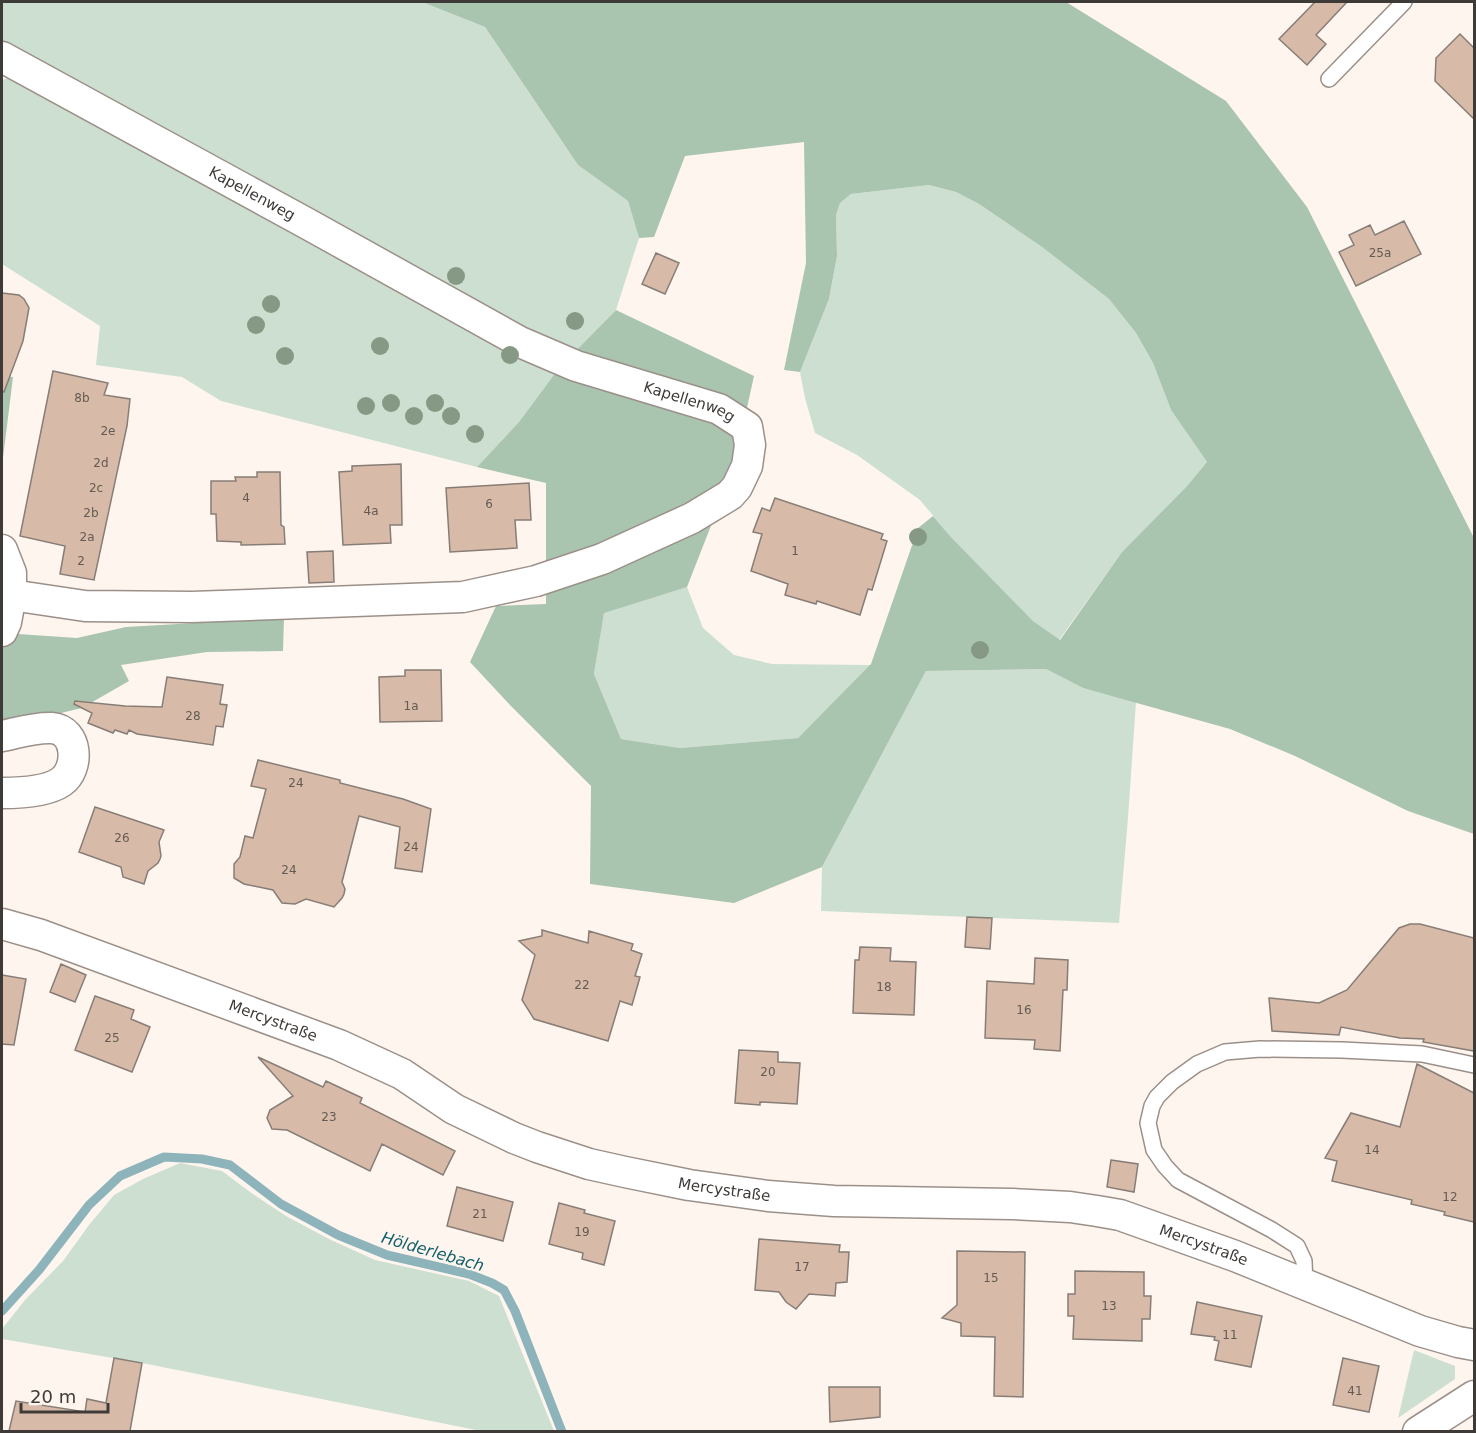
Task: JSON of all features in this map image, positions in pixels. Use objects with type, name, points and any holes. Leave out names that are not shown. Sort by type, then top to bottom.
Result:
[{"type":"street","name":"Kapellenweg","points":[[2,57],[520,342],[576,366],[719,409],[747,427],[750,445],[747,466],[737,487],[730,495],[692,518],[602,559],[536,581],[463,597],[192,607],[85,606],[11,595]]},
{"type":"street","points":[[2,550],[11,573],[11,595],[2,631]]},
{"type":"street","points":[[2,736],[40,728],[54,728],[68,736],[74,750],[73,761],[62,782],[29,792],[2,793]]},
{"type":"street","name":"Mercystraße","points":[[2,924],[41,935],[339,1045],[402,1074],[454,1109],[514,1138],[590,1164],[689,1185],[768,1196],[834,1201],[1070,1207],[1120,1215],[1224,1252],[1420,1331],[1474,1345]]},
{"type":"street","points":[[1418,1431],[1474,1396]]},
{"type":"lane","points":[[1329,79],[1404,2]]},
{"type":"lane","points":[[1305,1285],[1304,1261],[1297,1246],[1272,1230],[1178,1180],[1164,1166],[1154,1150],[1148,1123],[1157,1097],[1172,1082],[1197,1064],[1225,1052],[1260,1049],[1423,1048],[1474,1065]]},
{"type":"green space","points":[[2,2],[422,2],[485,27],[578,165],[628,201],[639,238],[616,310],[559,368],[519,422],[477,467],[221,401],[182,377],[96,365],[100,326],[2,264],[2,80],[7,78],[12,55],[2,50]]},
{"type":"green space","points":[[422,2],[1066,2],[1226,101],[1307,207],[1474,538],[1474,834],[1408,811],[1295,756],[1230,729],[1083,688],[1046,669],[926,671],[822,867],[734,903],[590,884],[591,786],[470,662],[496,606],[546,604],[546,483],[477,467],[519,422],[559,368],[616,310],[754,376],[734,467],[687,587],[604,613],[594,674],[621,739],[680,748],[798,738],[871,664],[918,528],[933,516],[1033,621],[1060,640],[1122,552],[1187,486],[1207,462],[1171,410],[1153,363],[1136,333],[1109,299],[1042,247],[979,204],[956,192],[929,185],[851,194],[840,203],[836,215],[837,256],[829,299],[800,372],[784,370],[806,263],[804,142],[685,156],[654,237],[639,238],[628,201],[578,165],[485,27]]},
{"type":"green space","points":[[929,185],[956,192],[979,204],[1042,247],[1109,299],[1136,333],[1153,363],[1171,410],[1207,462],[1187,486],[1122,552],[1059,640],[1033,621],[951,537],[920,500],[857,455],[815,433],[805,398],[800,372],[829,299],[837,256],[836,215],[840,203],[851,194]]},
{"type":"green space","points":[[2,376],[13,377],[2,466]]},
{"type":"green space","points":[[687,587],[703,628],[734,655],[772,664],[871,665],[798,738],[680,748],[621,739],[594,674],[604,612]]},
{"type":"green space","points":[[284,618],[283,651],[207,652],[121,665],[129,681],[82,708],[2,727],[2,634],[77,638],[126,627]]},
{"type":"green space","points":[[1046,669],[1083,688],[1136,702],[1119,923],[821,911],[822,867],[926,671]]},
{"type":"green space","points":[[180,1163],[222,1171],[286,1216],[375,1260],[469,1281],[499,1296],[554,1431],[481,1431],[142,1363],[2,1339],[2,1329],[25,1300],[63,1261],[114,1195]]},
{"type":"green space","points":[[1414,1350],[1455,1366],[1455,1379],[1398,1418]]},
{"type":"building","points":[[1315,2],[1347,2],[1316,35],[1326,44],[1307,65],[1279,39]]},
{"type":"building","points":[[1460,34],[1474,48],[1474,119],[1435,81],[1436,58]]},
{"type":"building","points":[[1404,221],[1421,254],[1356,286],[1339,252],[1354,245],[1349,235],[1370,225],[1375,235]]},
{"type":"building","points":[[656,253],[679,263],[665,294],[642,284]]},
{"type":"building","points":[[2,293],[19,295],[29,308],[23,341],[4,392],[2,391]]},
{"type":"building","points":[[53,371],[108,383],[104,395],[130,399],[127,426],[94,580],[60,574],[65,546],[20,536]]},
{"type":"building","points":[[401,464],[402,525],[390,525],[391,543],[343,545],[339,472],[352,471],[352,466]]},
{"type":"building","points":[[257,472],[280,472],[281,525],[284,527],[285,544],[241,545],[241,542],[217,541],[216,514],[211,514],[211,481],[236,481],[235,477],[257,477]]},
{"type":"building","points":[[529,483],[531,520],[515,520],[517,548],[450,552],[446,488]]},
{"type":"building","points":[[775,498],[883,534],[881,539],[887,541],[872,590],[868,589],[860,615],[817,601],[816,604],[785,595],[788,584],[751,571],[762,534],[753,532],[762,508],[770,511]]},
{"type":"building","points":[[333,551],[334,582],[309,583],[307,552]]},
{"type":"building","points":[[405,670],[441,670],[442,721],[380,722],[379,677],[405,676]]},
{"type":"building","points":[[167,677],[223,685],[220,704],[227,705],[223,727],[216,726],[213,745],[137,734],[129,730],[127,734],[115,730],[113,733],[88,723],[92,713],[74,704],[75,701],[162,707]]},
{"type":"building","points":[[258,760],[340,780],[340,783],[403,799],[431,809],[422,872],[395,868],[400,827],[359,816],[342,882],[345,889],[344,894],[334,907],[306,899],[295,904],[282,903],[273,890],[244,884],[234,878],[234,864],[240,857],[245,836],[253,838],[266,789],[251,786]]},
{"type":"building","points":[[95,807],[164,830],[159,842],[160,859],[148,871],[144,884],[123,877],[121,867],[79,852]]},
{"type":"building","points":[[967,917],[992,918],[990,949],[965,947]]},
{"type":"building","points":[[1410,924],[1420,924],[1474,938],[1474,1051],[1423,1042],[1424,1039],[1400,1038],[1341,1027],[1339,1035],[1272,1031],[1269,998],[1319,1003],[1347,990],[1399,928]]},
{"type":"building","points":[[542,930],[588,943],[589,931],[633,944],[631,950],[642,954],[635,976],[640,977],[632,1005],[620,1001],[608,1041],[534,1019],[522,1000],[535,955],[519,941],[542,936]]},
{"type":"building","points":[[860,947],[891,948],[890,961],[916,962],[914,1015],[853,1013],[855,960],[859,960]]},
{"type":"building","points":[[1035,958],[1068,960],[1067,990],[1063,990],[1060,1051],[1034,1049],[1035,1040],[985,1038],[987,981],[1034,984]]},
{"type":"building","points":[[61,964],[86,975],[75,1002],[50,992]]},
{"type":"building","points":[[2,975],[26,979],[14,1045],[2,1044]]},
{"type":"building","points":[[95,996],[134,1010],[131,1019],[150,1027],[132,1072],[75,1050]]},
{"type":"building","points":[[739,1050],[778,1052],[778,1062],[800,1063],[797,1104],[735,1103]]},
{"type":"building","points":[[258,1057],[323,1087],[326,1081],[362,1098],[360,1103],[455,1151],[443,1175],[382,1144],[370,1171],[287,1130],[272,1129],[267,1118],[270,1110],[293,1096]]},
{"type":"building","points":[[1417,1064],[1474,1093],[1474,1222],[1411,1204],[1412,1200],[1332,1181],[1337,1161],[1325,1158],[1351,1113],[1400,1127]]},
{"type":"building","points":[[1111,1160],[1138,1164],[1134,1192],[1107,1187]]},
{"type":"building","points":[[457,1187],[513,1202],[503,1241],[447,1226]]},
{"type":"building","points":[[559,1203],[585,1210],[584,1213],[615,1221],[604,1265],[582,1259],[583,1253],[549,1244]]},
{"type":"building","points":[[759,1239],[840,1245],[839,1252],[849,1252],[847,1282],[836,1283],[835,1296],[809,1294],[796,1309],[786,1302],[779,1292],[755,1290]]},
{"type":"building","points":[[957,1251],[1025,1252],[1023,1397],[994,1396],[995,1337],[961,1336],[961,1323],[942,1318],[957,1305]]},
{"type":"building","points":[[1075,1271],[1144,1272],[1144,1296],[1151,1296],[1150,1319],[1142,1319],[1142,1341],[1073,1339],[1074,1316],[1068,1316],[1068,1294],[1075,1294]]},
{"type":"building","points":[[1197,1302],[1262,1316],[1251,1367],[1215,1360],[1219,1341],[1214,1340],[1215,1337],[1191,1334]]},
{"type":"building","points":[[114,1358],[142,1363],[130,1431],[9,1431],[16,1401],[85,1412],[87,1399],[106,1403]]},
{"type":"building","points":[[1343,1358],[1379,1366],[1369,1412],[1333,1405]]},
{"type":"building","points":[[829,1387],[880,1387],[880,1417],[830,1422]]},
{"type":"waterway","name":"Hölderlebach","points":[[2,1311],[39,1270],[89,1205],[120,1176],[164,1157],[202,1159],[230,1165],[281,1204],[338,1235],[387,1255],[469,1274],[504,1290],[515,1311],[562,1432]]}]
